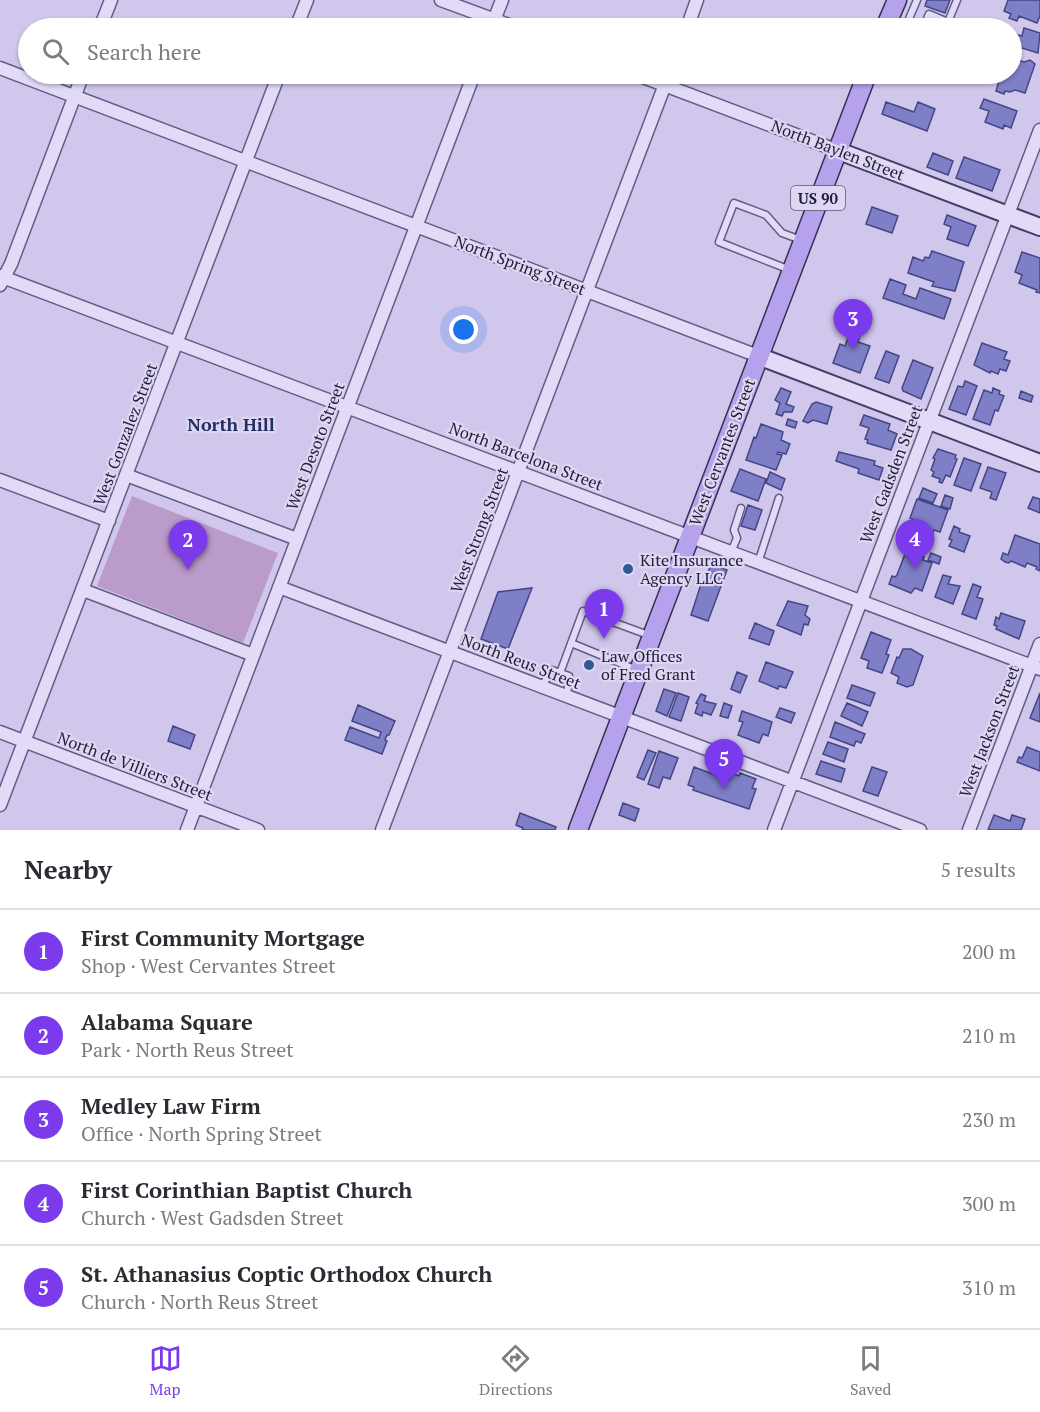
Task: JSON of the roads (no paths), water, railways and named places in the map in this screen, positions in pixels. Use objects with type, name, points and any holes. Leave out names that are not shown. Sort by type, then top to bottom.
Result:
[{"type":"main road","points":[[897,0],[898,18]]},
{"type":"main road","name":"West Cervantes Street","points":[[578,830],[863,84]]},
{"type":"street","points":[[104,18],[111,0]]},
{"type":"street","points":[[300,18],[307,0]]},
{"type":"street","points":[[441,0],[480,18]]},
{"type":"street","points":[[495,18],[502,0]]},
{"type":"street","points":[[691,18],[697,0]]},
{"type":"street","name":"North Spring Street","points":[[0,68],[18,75]]},
{"type":"street","name":"North Spring Street","points":[[42,84],[1040,463]]},
{"type":"street","points":[[1,279],[11,264],[79,84]]},
{"type":"street","name":"West Gonzalez Street","points":[[0,805],[275,84]]},
{"type":"street","name":"West Desoto Street","points":[[187,830],[470,84]]},
{"type":"street","name":"West Strong Street","points":[[382,830],[665,84]]},
{"type":"street","name":"North Baylen Street","points":[[679,84],[836,150],[1040,227]]},
{"type":"street","name":"West Gadsden Street","points":[[774,830],[1040,130]]},
{"type":"street","name":"North Barcelona Street","points":[[1,279],[348,406],[1036,668]]},
{"type":"street","points":[[126,475],[297,539]]},
{"type":"street","points":[[0,480],[109,521]]},
{"type":"street","name":"North Reus Street","points":[[279,587],[920,830]]},
{"type":"street","points":[[83,590],[253,655]]},
{"type":"street","name":"West Jackson Street","points":[[969,830],[1036,668],[1040,644]]},
{"type":"street","name":"North de Villiers Street","points":[[0,732],[258,830]]},
{"type":"lane","points":[[903,18],[917,0]]},
{"type":"lane","points":[[950,18],[957,0]]},
{"type":"lane","points":[[927,18],[929,14],[936,14],[942,18]]},
{"type":"lane","points":[[790,270],[719,242],[734,203],[766,215],[782,233],[802,240]]},
{"type":"lane","points":[[758,562],[779,498]]},
{"type":"lane","points":[[731,552],[737,538],[734,530],[741,508]]},
{"type":"lane","points":[[560,673],[583,612],[651,636]]},
{"type":"lane","points":[[571,643],[638,671]]},
{"type":"lane","points":[[542,687],[552,670],[569,676],[567,696]]},
{"type":"place","name":"Medley Law Firm","points":[[853,349]]},
{"type":"place","name":"Kite Insurance Agency LLC","points":[[628,569]]},
{"type":"place","name":"First Corinthian Baptist Church","points":[[915,569]]},
{"type":"place","name":"Alabama Square","points":[[188,570]]},
{"type":"place","name":"First Community Mortgage","points":[[604,639]]},
{"type":"place","name":"Law Offices of Fred Grant","points":[[589,665]]},
{"type":"place","name":"St. Athanasius Coptic Orthodox Church","points":[[724,789]]},
{"type":"district","name":"North Hill","points":[[231,424]]}]
